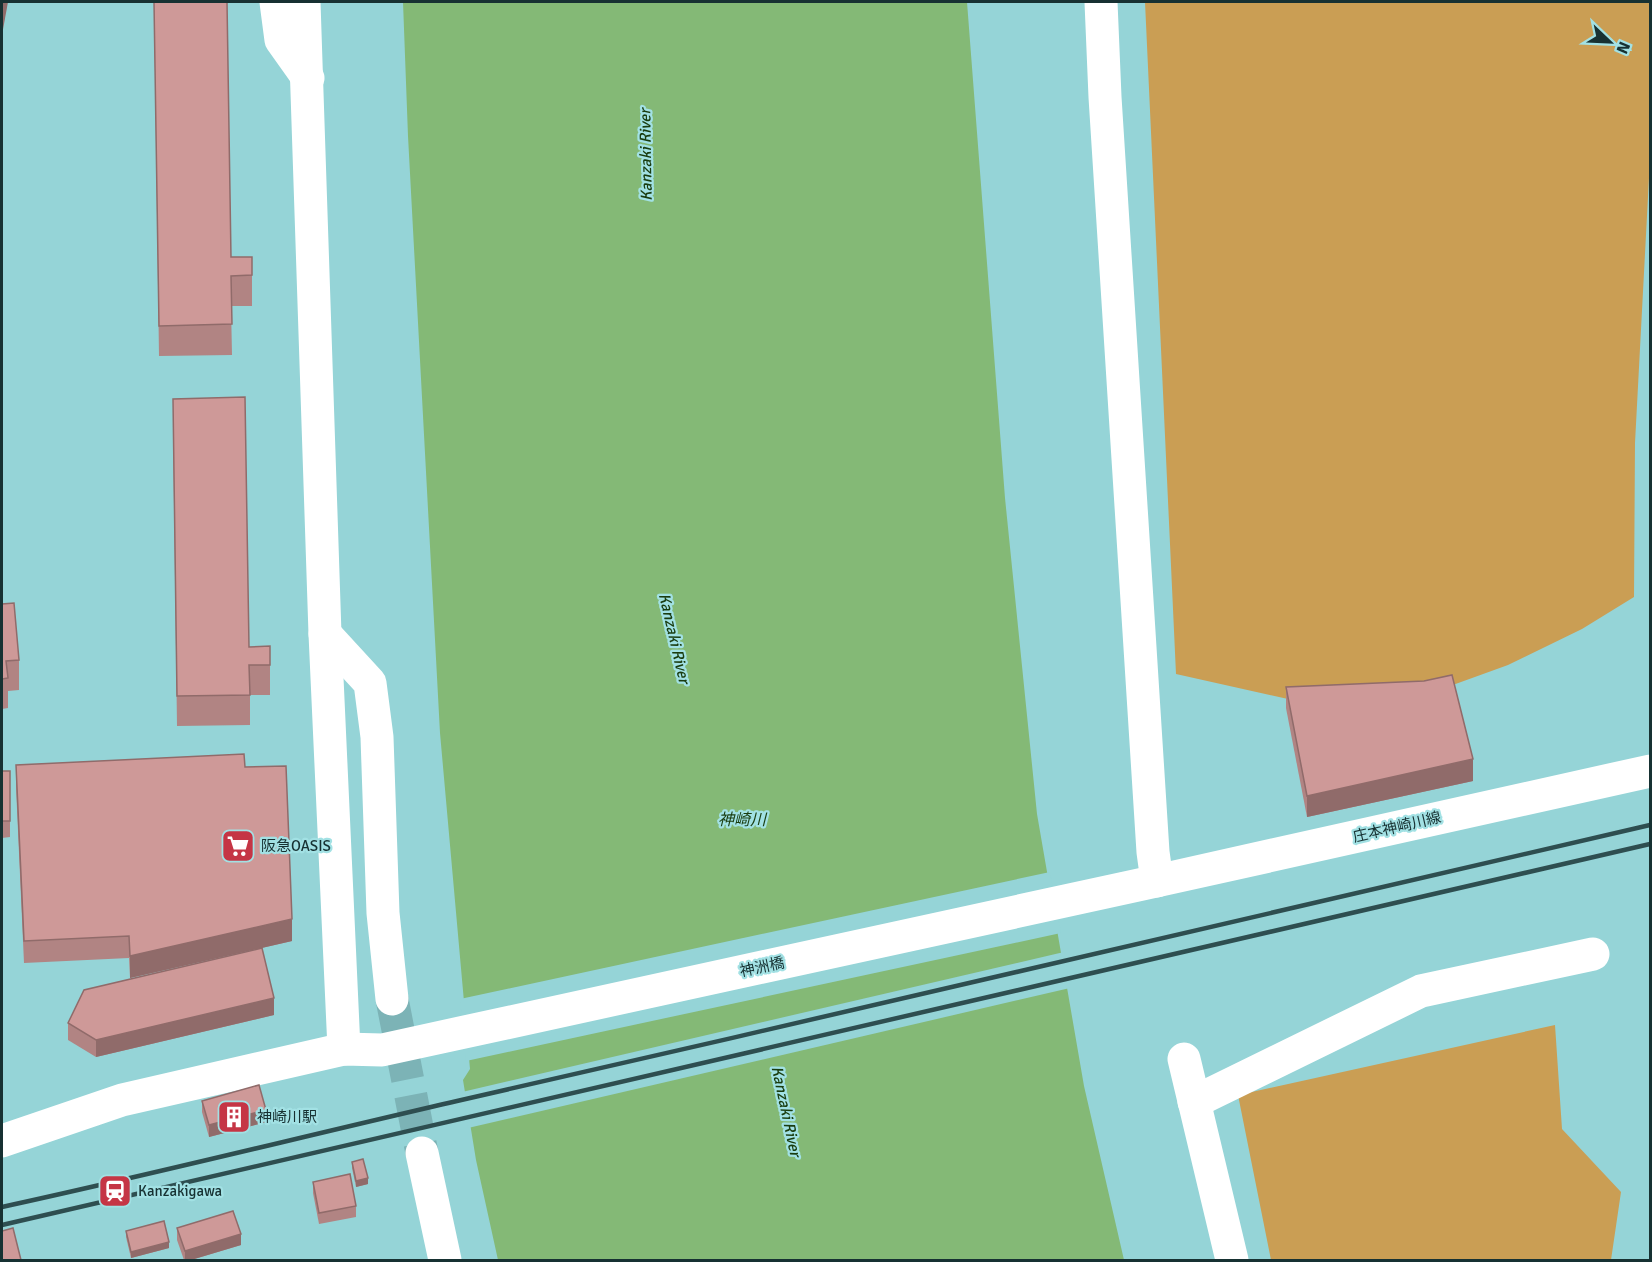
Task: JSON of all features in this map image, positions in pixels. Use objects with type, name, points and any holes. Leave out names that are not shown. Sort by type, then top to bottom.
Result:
[{"type":"street","points":[[276,2],[281,40],[308,78]]},
{"type":"street","points":[[304,2],[325,634],[344,1049]]},
{"type":"street","points":[[1101,2],[1105,97],[1153,852],[1150,883]]},
{"type":"street","points":[[325,634],[370,683],[377,737],[383,913],[392,999]]},
{"type":"street","name":"庄本神崎川線","points":[[1150,883],[1650,771]]},
{"type":"street","name":"神洲橋","points":[[2,1141],[122,1100],[344,1049],[381,1050],[1150,883]]},
{"type":"street","points":[[1194,1102],[1421,991],[1593,954]]},
{"type":"street","points":[[1184,1059],[1232,1260]]},
{"type":"street","points":[[422,1153],[445,1260]]},
{"type":"shaded area","points":[[1145,2],[1650,2],[1650,159],[1635,443],[1634,597],[1582,629],[1508,665],[1450,686],[1288,699],[1176,674]]},
{"type":"shaded area","points":[[1555,1025],[1562,1129],[1621,1192],[1611,1260],[1271,1260],[1238,1095]]},
{"type":"water","name":"神崎川","points":[[403,2],[967,2],[1005,498],[1037,814],[1084,1086],[1124,1260],[498,1260],[476,1160],[463,1080],[470,1069],[440,733]]},
{"type":"pier","points":[[1050,872],[1061,933],[466,1061],[460,999]]},
{"type":"pier","points":[[1064,952],[1070,988],[468,1128],[462,1092]]},
{"type":"building","points":[[154,2],[227,2],[231,257],[252,257],[252,275],[231,276],[232,324],[159,326]]},
{"type":"building","points":[[245,397],[249,647],[270,646],[270,665],[249,665],[250,695],[177,696],[173,399]]},
{"type":"building","points":[[14,603],[19,660],[6,661],[8,678],[2,679],[2,604]]},
{"type":"building","points":[[1452,675],[1473,759],[1307,796],[1286,687],[1424,681]]},
{"type":"building","points":[[244,754],[245,767],[286,766],[292,919],[130,956],[129,936],[24,941],[16,765]]},
{"type":"building","points":[[2,771],[10,771],[10,821],[2,821]]},
{"type":"building","points":[[262,948],[274,998],[96,1040],[68,1023],[84,990]]},
{"type":"building","points":[[259,1085],[266,1110],[209,1125],[202,1101]]},
{"type":"building","points":[[363,1159],[368,1178],[356,1181],[352,1162]]},
{"type":"building","points":[[350,1174],[356,1206],[319,1213],[313,1182]]},
{"type":"building","points":[[233,1211],[241,1234],[185,1251],[177,1228]]},
{"type":"building","points":[[164,1221],[169,1242],[131,1252],[126,1231]]},
{"type":"building","points":[[13,1228],[21,1260],[2,1260],[2,1231]]},
{"type":"tunnel","points":[[392,999],[422,1153]]},
{"type":"railway","points":[[2,1207],[1650,825]]},
{"type":"railway","points":[[2,1225],[1650,844]]},
{"type":"place","name":"阪急OASIS","points":[[238,846]]},
{"type":"place","name":"神崎川駅","points":[[234,1117]]},
{"type":"place","name":"Kanzakigawa","points":[[115,1191]]},
{"type":"water label","name":"Kanzaki River","points":[[645,155]]},
{"type":"water label","name":"Kanzaki River","points":[[675,638]]},
{"type":"water label","name":"Kanzaki River","points":[[787,1111]]}]
